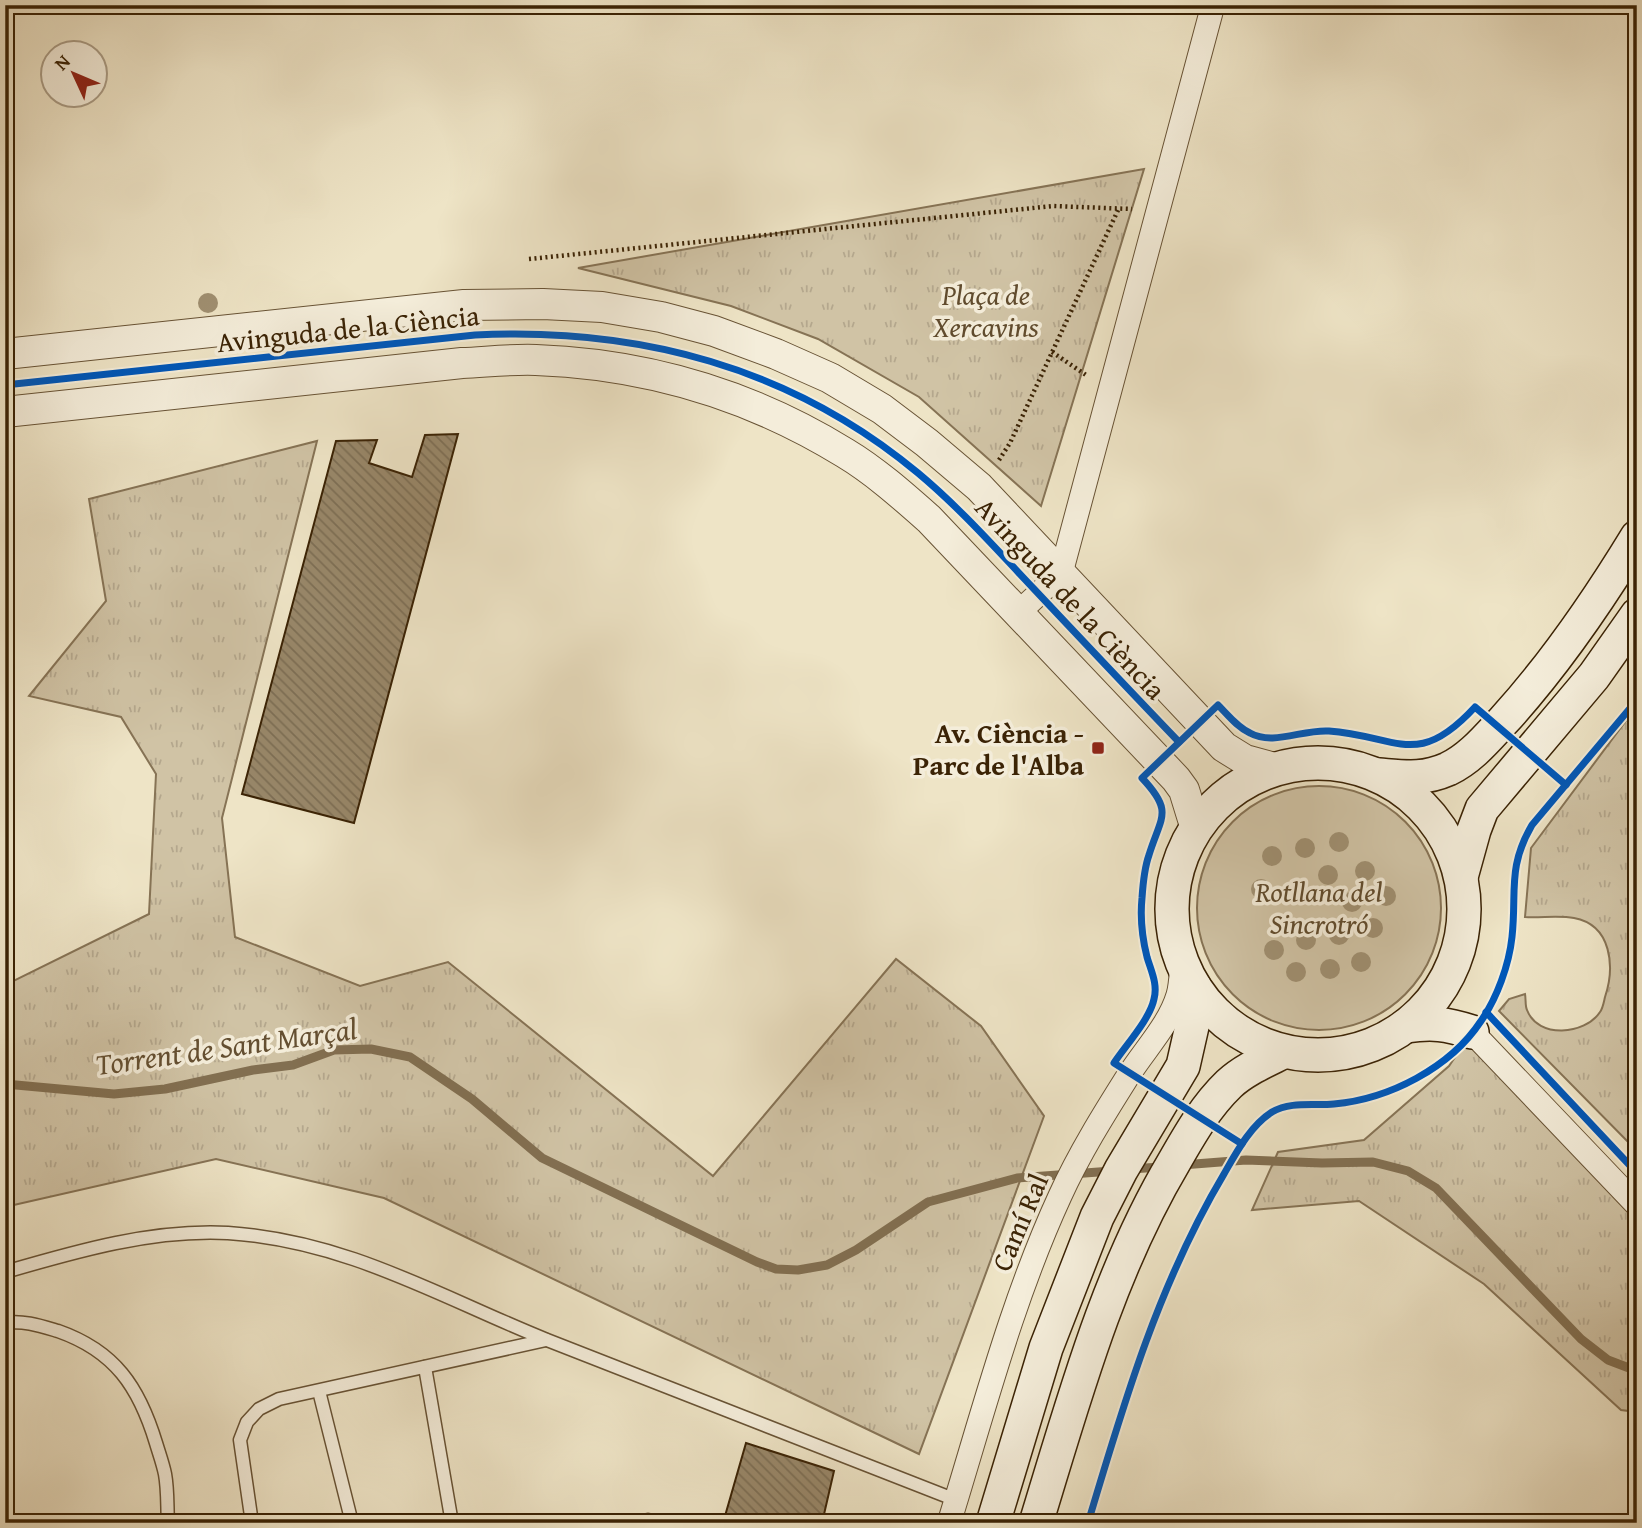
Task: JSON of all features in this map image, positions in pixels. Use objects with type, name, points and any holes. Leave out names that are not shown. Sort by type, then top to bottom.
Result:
[{"type":"main road","points":[[993,1523],[1062,1303],[1097,1217],[1183,1066],[1195,1013],[1189,976],[1174,934],[1173,894],[1179,865],[1196,829],[1219,803],[1237,789],[1256,777],[1278,769],[1323,763],[1378,775],[1421,778],[1448,769],[1465,759],[1513,710],[1561,650],[1637,537]]},
{"type":"main road","points":[[1461,877],[1482,809],[1594,676],[1637,615]]},
{"type":"main road","points":[[1189,976],[1212,1010],[1233,1029],[1283,1052],[1315,1056],[1348,1052],[1379,1043],[1406,1026],[1431,1002],[1450,973],[1461,942],[1464,921],[1461,877],[1450,845],[1432,817],[1407,793],[1378,775]]},
{"type":"main road","points":[[1450,973],[1459,1005],[1472,1032]]},
{"type":"main road","points":[[1406,1026],[1431,1022],[1472,1032]]},
{"type":"main road","points":[[1036,1523],[1093,1340],[1147,1210],[1208,1107],[1230,1082],[1283,1052]]},
{"type":"street","points":[[1019,612],[1061,573],[1213,5]]},
{"type":"street","name":"Avinguda de la Ciència","points":[[5,354],[464,305],[543,304],[602,307],[661,317],[714,331],[830,378],[882,409],[928,443],[979,486],[1224,747],[1245,760],[1278,769]]},
{"type":"street","name":"Avinguda de la Ciència","points":[[5,412],[461,363],[534,359],[617,366],[674,378],[743,401],[795,425],[847,454],[896,490],[929,519],[1176,779],[1184,790],[1196,829]]},
{"type":"street","name":"Camí Ral","points":[[949,1523],[1013,1315],[1060,1195],[1090,1137],[1169,1018],[1189,976]]},
{"type":"street","points":[[1472,1032],[1637,1205]]},
{"type":"lane","points":[[5,1272],[74,1252],[162,1235],[226,1233],[275,1239],[327,1250],[397,1274],[546,1340],[956,1500]]},
{"type":"lane","points":[[5,1323],[13,1321],[41,1326],[71,1336],[110,1360],[132,1385],[150,1426],[165,1474],[168,1523]]},
{"type":"lane","points":[[252,1523],[240,1440],[247,1422],[260,1409],[279,1399],[546,1340]]},
{"type":"lane","points":[[425,1367],[452,1523]]},
{"type":"lane","points":[[319,1391],[352,1523]]},
{"type":"path","points":[[529,259],[1053,206],[1119,208],[1143,212]]},
{"type":"path","points":[[999,460],[1010,443],[1119,208]]},
{"type":"path","points":[[1052,352],[1097,382]]},
{"type":"green space","name":"Plaça de Xercavins","points":[[1144,169],[1041,506],[919,397],[818,339],[731,306],[578,268]]},
{"type":"green space","points":[[317,441],[222,818],[235,937],[360,986],[448,962],[713,1176],[896,959],[981,1026],[1044,1116],[919,1454],[384,1198],[216,1159],[5,1207],[5,985],[149,914],[156,774],[121,717],[29,696],[106,601],[89,499]]},
{"type":"green space","points":[[1637,706],[1637,1151],[1499,1011],[1509,999],[1525,994],[1526,1008],[1533,1019],[1541,1026],[1562,1030],[1584,1025],[1593,1020],[1602,1009],[1610,961],[1608,949],[1596,929],[1587,922],[1574,918],[1525,917],[1531,848]]},
{"type":"green space","name":"Rotllana del Sincrotró","points":[[1319,786],[1354,791],[1366,796],[1387,807],[1405,822],[1420,840],[1431,861],[1436,873],[1441,908],[1436,943],[1431,955],[1420,976],[1405,994],[1387,1009],[1366,1020],[1354,1025],[1319,1030],[1284,1025],[1272,1020],[1251,1009],[1233,994],[1218,976],[1207,955],[1202,943],[1197,908],[1202,873],[1207,861],[1218,840],[1233,822],[1251,807],[1272,796],[1284,791]]},
{"type":"green space","points":[[1472,1032],[1637,1205],[1637,1412],[1621,1410],[1484,1284],[1359,1201],[1252,1210],[1278,1152],[1364,1140],[1449,1066]]},
{"type":"building","points":[[458,434],[354,823],[242,794],[336,441],[377,440],[369,463],[412,477],[425,435]]},
{"type":"building","points":[[746,1443],[834,1471],[822,1523],[723,1523]]},
{"type":"waterway","name":"Torrent de Sant Marçal","points":[[5,1084],[114,1094],[165,1089],[253,1070],[293,1065],[334,1050],[371,1049],[410,1057],[472,1099],[542,1158],[776,1269],[798,1270],[827,1265],[856,1250],[928,1202],[1017,1178],[1112,1171]]},
{"type":"waterway","name":"Torrent de Sant Marçal","points":[[1182,1165],[1246,1160],[1373,1162],[1408,1171],[1436,1188],[1581,1339],[1608,1360],[1637,1371]]},
{"type":"waterway","name":"Torrent de Sant Marçal","points":[[1130,1169],[1161,1167]]},
{"type":"cycle path","points":[[5,385],[475,335],[536,334],[595,338],[653,347],[710,361],[765,381],[818,406],[869,436],[918,473],[978,529],[1179,742]]},
{"type":"cycle path","points":[[1088,1523],[1115,1433],[1162,1300],[1201,1215],[1244,1140],[1264,1118],[1279,1109],[1294,1105],[1355,1101],[1397,1088],[1435,1067],[1468,1038],[1492,1002],[1505,970],[1512,937],[1514,880],[1524,840],[1532,825],[1637,700]]},
{"type":"cycle path","points":[[1242,1144],[1114,1063],[1148,1015],[1155,993],[1143,935],[1141,905],[1146,866],[1162,815],[1158,799],[1142,778],[1218,705],[1241,728],[1259,737],[1278,738],[1329,731],[1406,744],[1422,744],[1437,738],[1475,707],[1566,785]]},
{"type":"cycle path","points":[[1486,1012],[1637,1173]]},
{"type":"place","name":"Av. Ciència - Parc de l'Alba","points":[[1098,748]]}]
